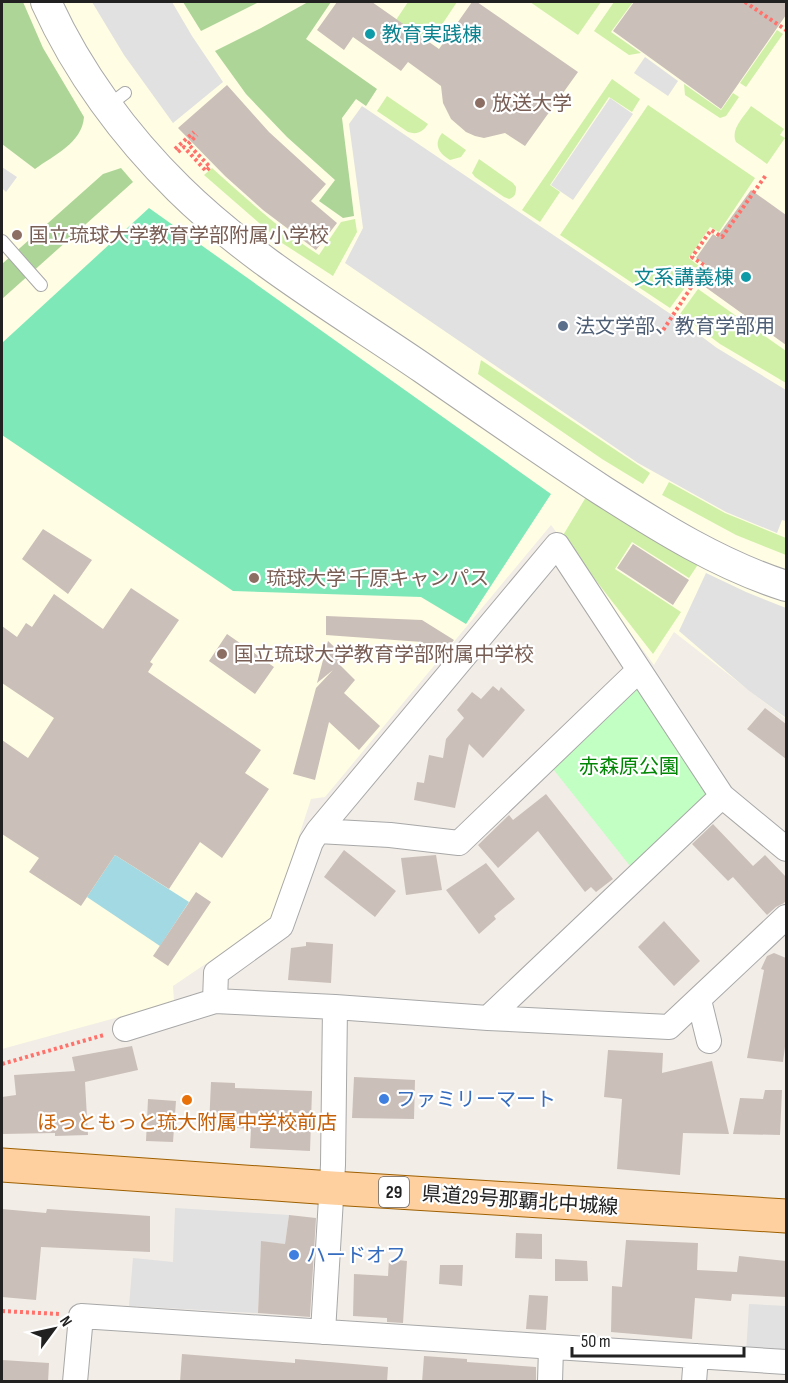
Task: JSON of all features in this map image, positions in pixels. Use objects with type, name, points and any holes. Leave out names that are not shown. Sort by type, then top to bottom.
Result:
[{"type":"main road","name":"県道29号那覇北中城線","points":[[2,1165],[786,1216]]},
{"type":"street","points":[[46,2],[70,48],[116,99],[144,153],[192,202],[222,228],[276,269],[637,513],[718,559],[786,586]]},
{"type":"street","points":[[215,1001],[216,973],[281,926],[311,842],[318,831],[557,545],[722,796],[786,849]]},
{"type":"street","points":[[318,831],[390,835],[459,843],[639,670]]},
{"type":"street","points":[[488,1018],[722,796]]},
{"type":"street","points":[[125,1029],[215,1001],[669,1027],[783,926]]},
{"type":"street","points":[[699,1000],[709,1041]]},
{"type":"street","points":[[323,1332],[332,1188],[335,1007]]},
{"type":"street","points":[[75,1382],[81,1316],[786,1362]]},
{"type":"street","points":[[550,1382],[551,1348]]},
{"type":"street","points":[[694,1382],[696,1356]]},
{"type":"lane","points":[[2,241],[40,285]]},
{"type":"path","points":[[745,2],[786,30]]},
{"type":"path","points":[[752,6],[752,12]]},
{"type":"path","points":[[196,134],[188,144],[210,167],[206,171],[184,147],[174,153],[196,134]]},
{"type":"path","points":[[660,335],[705,266],[692,257],[711,230],[722,237],[766,175]]},
{"type":"path","points":[[2,1064],[125,1029]]},
{"type":"path","points":[[2,1311],[81,1316]]},
{"type":"shaded area","name":"琉球大学 千原キャンパス","points":[[2,2],[786,2],[786,719],[674,632],[654,665],[551,525],[325,797],[311,799],[272,919],[173,986],[174,1002],[2,1049]]},
{"type":"shaded area","points":[[92,2],[172,2],[223,82],[173,123],[124,55]]},
{"type":"shaded area","points":[[645,57],[678,81],[668,96],[634,73]]},
{"type":"shaded area","points":[[610,98],[633,114],[573,200],[551,185]]},
{"type":"shaded area","name":"法文学部、教育学部用","points":[[362,106],[678,319],[717,348],[786,390],[786,521],[782,520],[777,533],[726,512],[638,463],[345,263],[363,228],[349,124]]},
{"type":"shaded area","points":[[2,167],[17,177],[6,192],[2,188]]},
{"type":"shaded area","points":[[706,573],[786,608],[786,718],[748,690],[679,631]]},
{"type":"shaded area","points":[[175,1208],[289,1215],[285,1244],[261,1242],[258,1313],[129,1306],[133,1258],[173,1262]]},
{"type":"shaded area","points":[[749,1304],[786,1306],[786,1355],[746,1353]]},
{"type":"green space","points":[[2,2],[23,2],[43,48],[84,117],[82,126],[73,141],[35,169],[2,144]]},
{"type":"green space","points":[[183,2],[259,2],[201,31]]},
{"type":"green space","points":[[308,2],[331,2],[306,39],[377,89],[366,106],[356,99],[342,118],[354,216],[343,218],[319,201],[335,180],[287,137],[246,94],[215,51]]},
{"type":"green space","points":[[408,2],[457,2],[429,44],[396,20]]},
{"type":"green space","points":[[530,2],[601,2],[578,35]]},
{"type":"green space","points":[[614,2],[633,2],[611,32],[641,53],[629,55],[594,31]]},
{"type":"green space","points":[[777,30],[783,34],[746,87],[740,83]]},
{"type":"green space","points":[[612,79],[640,99],[632,112],[609,97],[550,185],[560,192],[540,222],[522,210]]},
{"type":"green space","points":[[684,84],[721,110],[733,93],[739,97],[726,116],[720,118],[685,95]]},
{"type":"green space","points":[[387,96],[428,124],[426,127],[417,133],[411,133],[377,111]]},
{"type":"green space","points":[[648,105],[755,178],[719,232],[710,227],[689,258],[700,267],[670,308],[560,235]]},
{"type":"green space","points":[[751,106],[784,129],[780,135],[785,138],[767,164],[736,142],[735,132]]},
{"type":"green space","points":[[442,133],[466,150],[461,157],[450,160],[440,152],[438,141]]},
{"type":"green space","points":[[479,159],[513,183],[516,187],[514,196],[509,199],[504,197],[475,177],[472,173]]},
{"type":"green space","points":[[121,168],[133,182],[2,299],[2,264],[103,174]]},
{"type":"green space","points":[[212,168],[277,225],[319,255],[341,222],[355,219],[357,232],[333,276],[282,243],[204,175]]},
{"type":"green space","points":[[149,208],[551,494],[466,624],[421,597],[233,591],[2,435],[2,343]]},
{"type":"green space","points":[[698,289],[786,351],[786,383],[720,344],[680,314]]},
{"type":"green space","points":[[481,360],[650,473],[643,484],[602,459],[478,374]]},
{"type":"green space","points":[[669,482],[725,513],[786,538],[786,555],[736,535],[662,495]]},
{"type":"green space","points":[[586,497],[699,563],[689,578],[632,542],[615,569],[681,612],[653,654],[562,537]]},
{"type":"green space","name":"赤森原公園","points":[[639,670],[722,796],[638,876],[546,760]]},
{"type":"water","points":[[115,855],[189,902],[160,946],[87,897]]},
{"type":"building","points":[[337,2],[372,2],[439,49],[472,2],[477,2],[578,72],[525,146],[505,133],[484,138],[475,136],[466,132],[451,119],[443,103],[441,86],[408,62],[401,71],[353,37],[344,50],[317,30]]},
{"type":"building","points":[[634,2],[786,2],[786,15],[721,109],[613,31]]},
{"type":"building","points":[[227,85],[269,132],[326,184],[311,201],[337,223],[316,250],[263,210],[225,176],[178,128]]},
{"type":"building","name":"文系講義棟","points":[[751,190],[786,215],[786,345],[701,284],[711,269],[696,258],[713,234],[717,237]]},
{"type":"building","points":[[43,529],[92,560],[68,594],[22,559]]},
{"type":"building","points":[[633,544],[689,580],[673,605],[617,568]]},
{"type":"building","points":[[131,588],[179,620],[150,662],[153,664],[148,672],[261,750],[245,773],[269,789],[222,858],[200,842],[169,889],[115,855],[81,906],[29,872],[39,858],[2,834],[2,740],[28,758],[54,718],[2,683],[2,626],[17,637],[26,623],[32,627],[54,594],[103,629]]},
{"type":"building","points":[[326,616],[422,620],[454,640],[442,656],[422,642],[326,635]]},
{"type":"building","points":[[227,634],[274,667],[255,694],[209,661]]},
{"type":"building","points":[[328,641],[347,659],[339,664],[355,680],[344,693],[380,726],[359,750],[329,722],[315,780],[293,774],[316,688],[333,670],[317,683]]},
{"type":"building","points":[[493,686],[499,691],[501,687],[525,710],[483,758],[469,744],[455,808],[414,800],[417,782],[424,783],[429,755],[443,758],[446,739],[464,718],[457,710],[472,692],[481,699]]},
{"type":"building","points":[[765,708],[786,724],[786,759],[747,729]]},
{"type":"building","points":[[546,794],[613,879],[596,892],[591,887],[585,892],[538,831],[498,868],[478,845],[509,815],[513,820]]},
{"type":"building","points":[[713,824],[753,866],[765,855],[786,877],[784,903],[767,915],[733,877],[728,881],[692,844]]},
{"type":"building","points":[[344,850],[396,891],[375,917],[324,877]]},
{"type":"building","points":[[436,855],[442,890],[406,895],[401,858]]},
{"type":"building","points":[[486,863],[515,899],[494,916],[496,919],[479,934],[446,890]]},
{"type":"building","points":[[196,892],[211,902],[168,966],[153,956]]},
{"type":"building","points":[[664,921],[700,961],[674,986],[638,947]]},
{"type":"building","points":[[306,942],[333,944],[331,983],[288,980],[291,948],[306,946]]},
{"type":"building","points":[[774,953],[786,958],[786,1039],[783,1062],[747,1058],[764,970],[761,969],[767,956]]},
{"type":"building","points":[[132,1046],[138,1070],[85,1082],[88,1135],[2,1134],[2,1097],[16,1095],[14,1075],[75,1071],[72,1057]]},
{"type":"building","points":[[608,1050],[663,1053],[662,1073],[712,1061],[729,1134],[683,1133],[680,1175],[617,1169],[622,1099],[604,1097]]},
{"type":"building","name":"ファミリーマート","points":[[354,1077],[415,1080],[414,1119],[352,1118]]},
{"type":"building","points":[[211,1082],[235,1083],[235,1088],[312,1091],[310,1151],[250,1148],[251,1129],[209,1126]]},
{"type":"building","points":[[765,1090],[782,1090],[780,1135],[733,1134],[740,1098],[763,1099]]},
{"type":"building","points":[[148,1099],[176,1101],[173,1142],[146,1141]]},
{"type":"building","points":[[2,1209],[46,1213],[47,1209],[150,1216],[150,1252],[41,1247],[36,1300],[2,1297]]},
{"type":"building","points":[[289,1215],[316,1218],[310,1317],[258,1313],[261,1241],[285,1244]]},
{"type":"building","points":[[516,1233],[542,1234],[542,1259],[515,1258]]},
{"type":"building","points":[[626,1240],[698,1243],[697,1270],[737,1272],[739,1256],[786,1261],[786,1297],[732,1294],[731,1301],[695,1298],[692,1339],[611,1332],[612,1286],[622,1287]]},
{"type":"building","points":[[389,1259],[407,1261],[403,1323],[387,1322],[387,1318],[353,1316],[354,1274],[388,1276]]},
{"type":"building","points":[[555,1259],[587,1261],[588,1281],[555,1281]]},
{"type":"building","points":[[440,1265],[463,1265],[462,1286],[439,1284]]},
{"type":"building","points":[[529,1295],[548,1296],[546,1330],[526,1329]]},
{"type":"building","points":[[182,1354],[295,1363],[295,1359],[388,1367],[387,1382],[180,1382]]},
{"type":"building","points":[[424,1356],[536,1367],[536,1382],[422,1382]]},
{"type":"building","points":[[2,1360],[49,1363],[48,1382],[2,1382]]},
{"type":"place","name":"教育実践棟","points":[[370,34]]},
{"type":"place","name":"放送大学","points":[[480,103]]},
{"type":"place","name":"国立琉球大学教育学部附属小学校","points":[[17,235]]},
{"type":"place","name":"文系講義棟","points":[[746,277]]},
{"type":"place","name":"法文学部、教育学部用","points":[[563,326]]},
{"type":"place","name":"琉球大学 千原キャンパス","points":[[254,578]]},
{"type":"place","name":"国立琉球大学教育学部附属中学校","points":[[222,654]]},
{"type":"place","name":"ファミリーマート","points":[[384,1099]]},
{"type":"place","name":"ほっともっと琉大附属中学校前店","points":[[187,1100]]},
{"type":"place","name":"ハードオフ","points":[[294,1255]]}]
